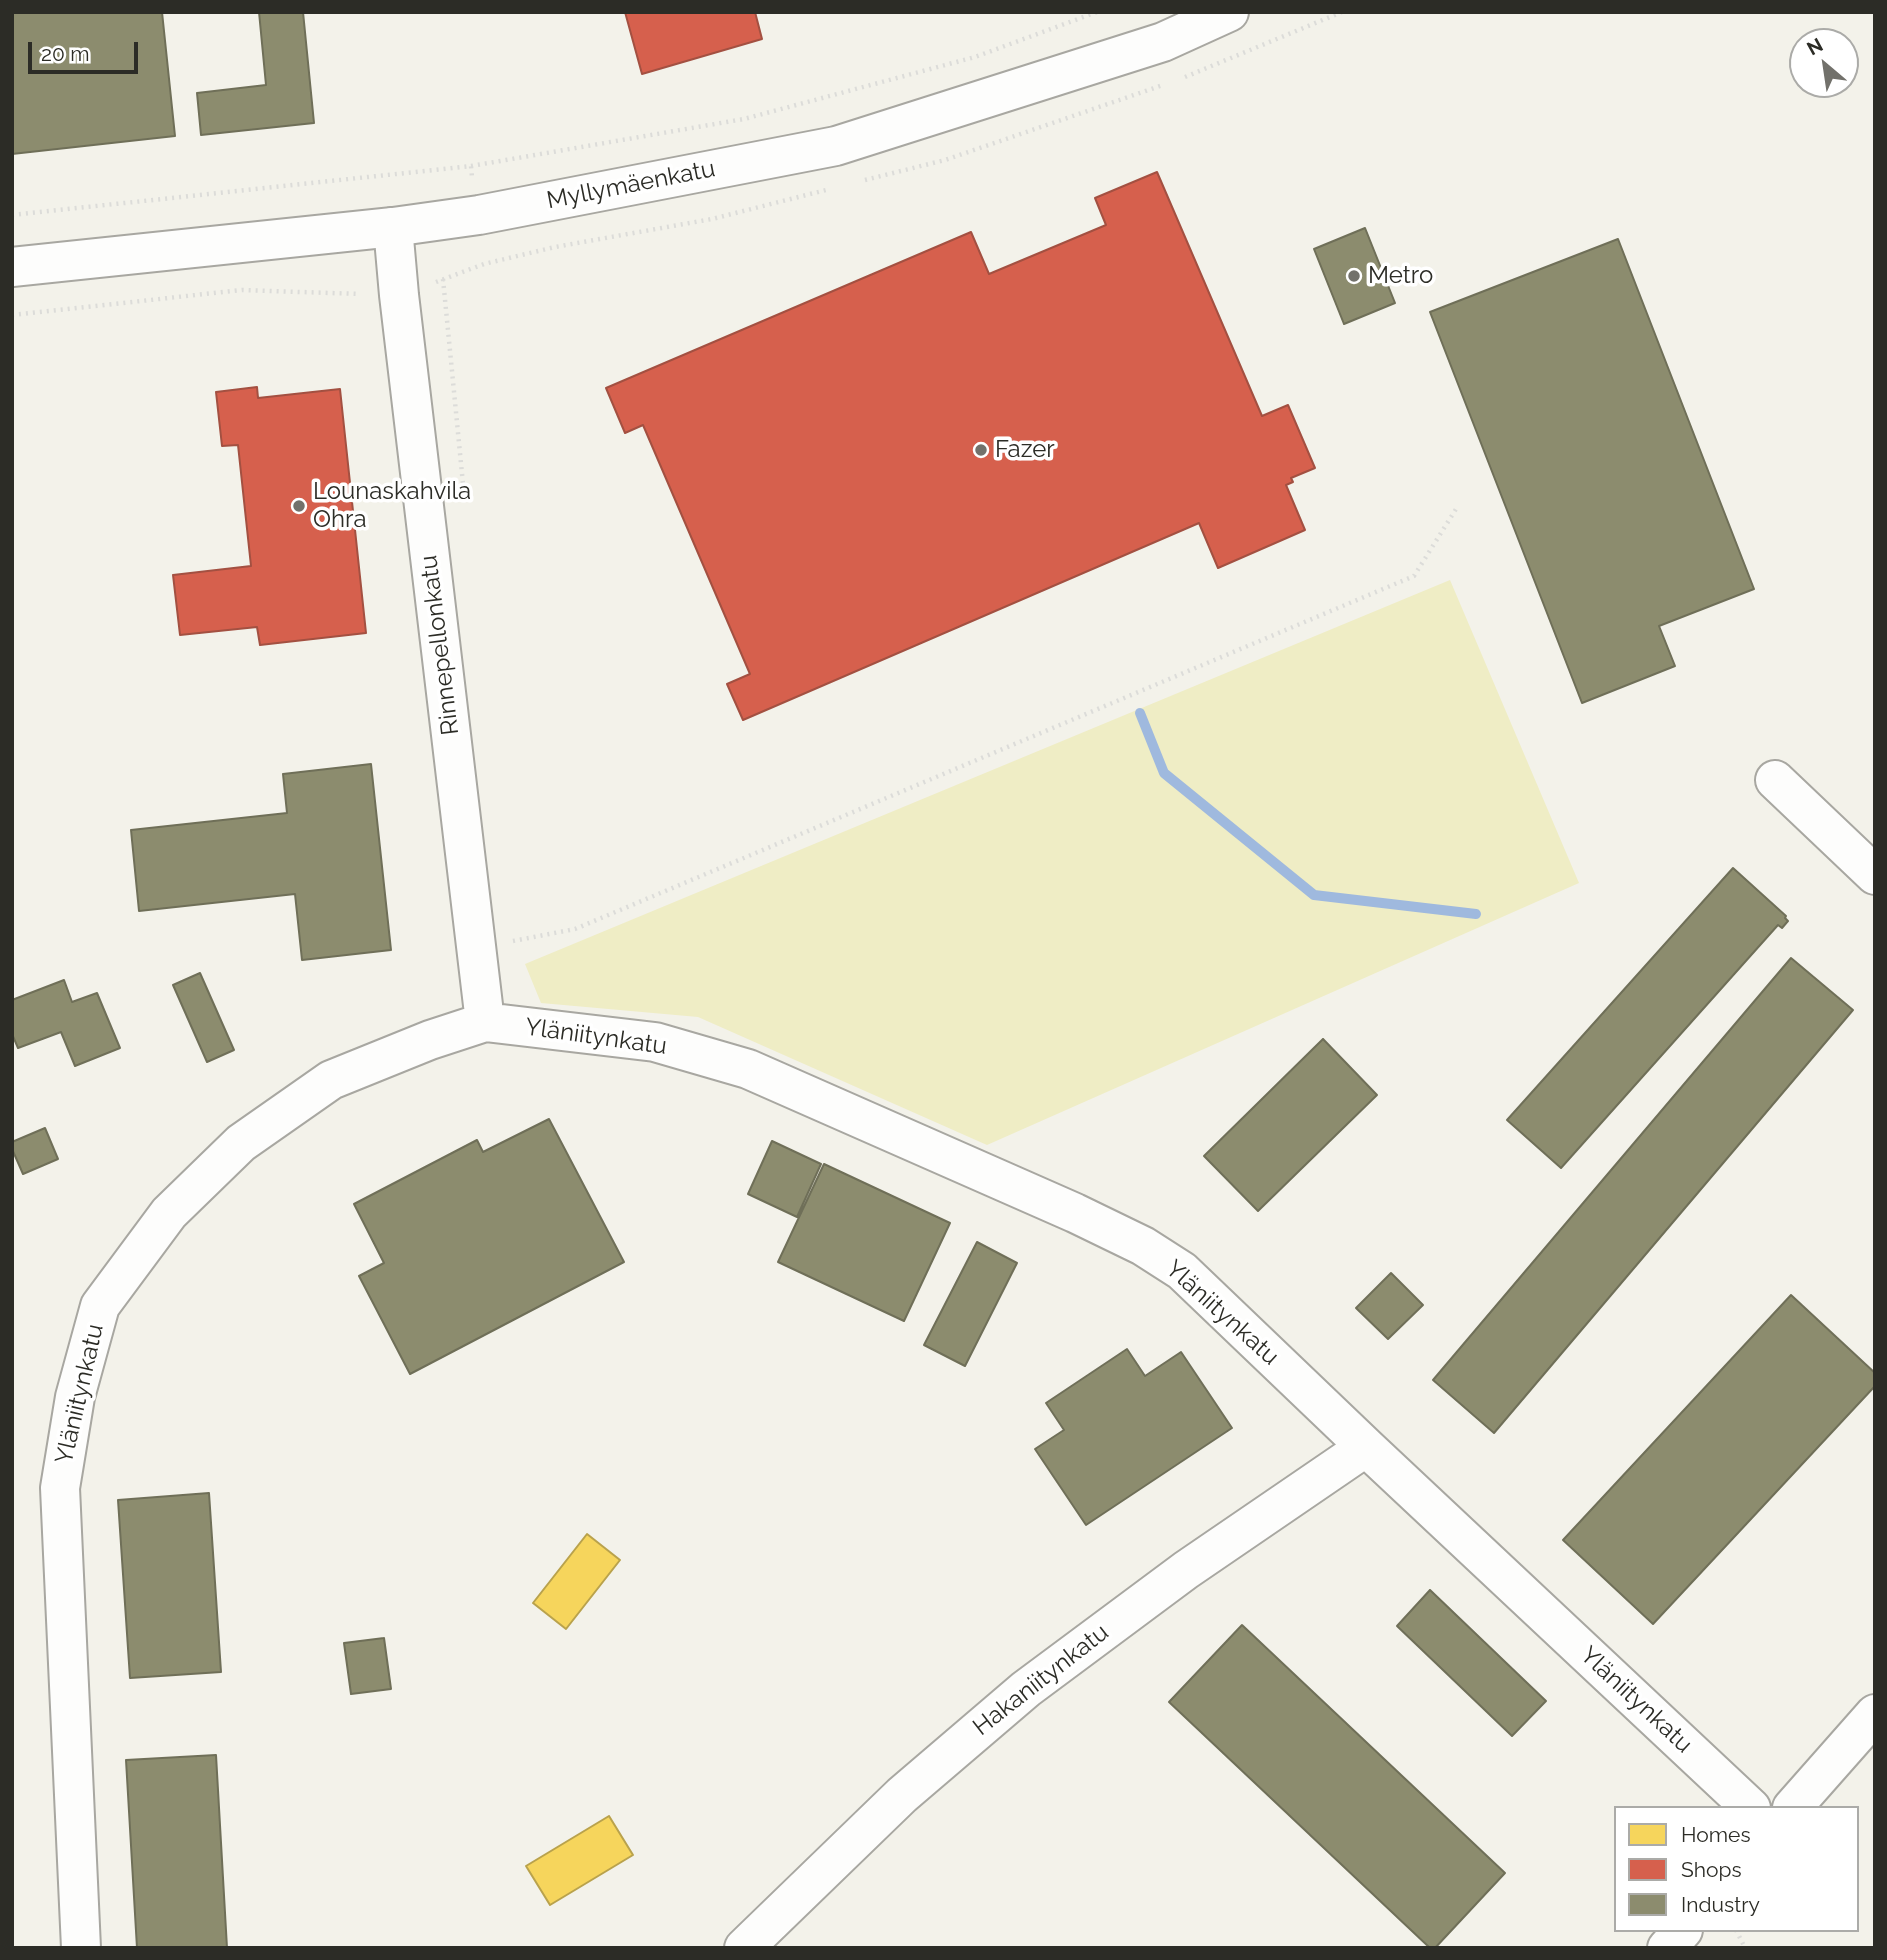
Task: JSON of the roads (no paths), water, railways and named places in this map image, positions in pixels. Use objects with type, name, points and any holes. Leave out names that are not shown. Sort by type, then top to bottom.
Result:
[{"type":"street","name":"Myllymäenkatu","points":[[12,267],[393,227],[479,215],[836,146],[1163,41],[1229,12]]},
{"type":"street","name":"Rinnepellonkatu","points":[[393,227],[400,309],[485,1022]]},
{"type":"street","points":[[1775,780],[1875,875]]},
{"type":"street","name":"Yläniitynkatu","points":[[81,1948],[60,1488],[75,1397],[100,1306],[169,1213],[241,1143],[331,1080],[430,1040],[485,1022],[655,1042],[748,1069],[1075,1213],[1143,1246],[1182,1271],[1749,1806]]},
{"type":"street","name":"Hakaniitynkatu","points":[[744,1948],[902,1795],[1026,1689],[1186,1570],[1366,1447]]},
{"type":"street","points":[[1794,1806],[1875,1714]]},
{"type":"street","points":[[1667,1948],[1681,1932]]},
{"type":"waterway","points":[[1140,713],[1164,773],[1314,895],[1476,914]]},
{"type":"place","name":"Metro","points":[[1354,276]]},
{"type":"place","name":"Fazer","points":[[981,450]]},
{"type":"place","name":"Lounaskahvila Ohra","points":[[299,506]]}]
